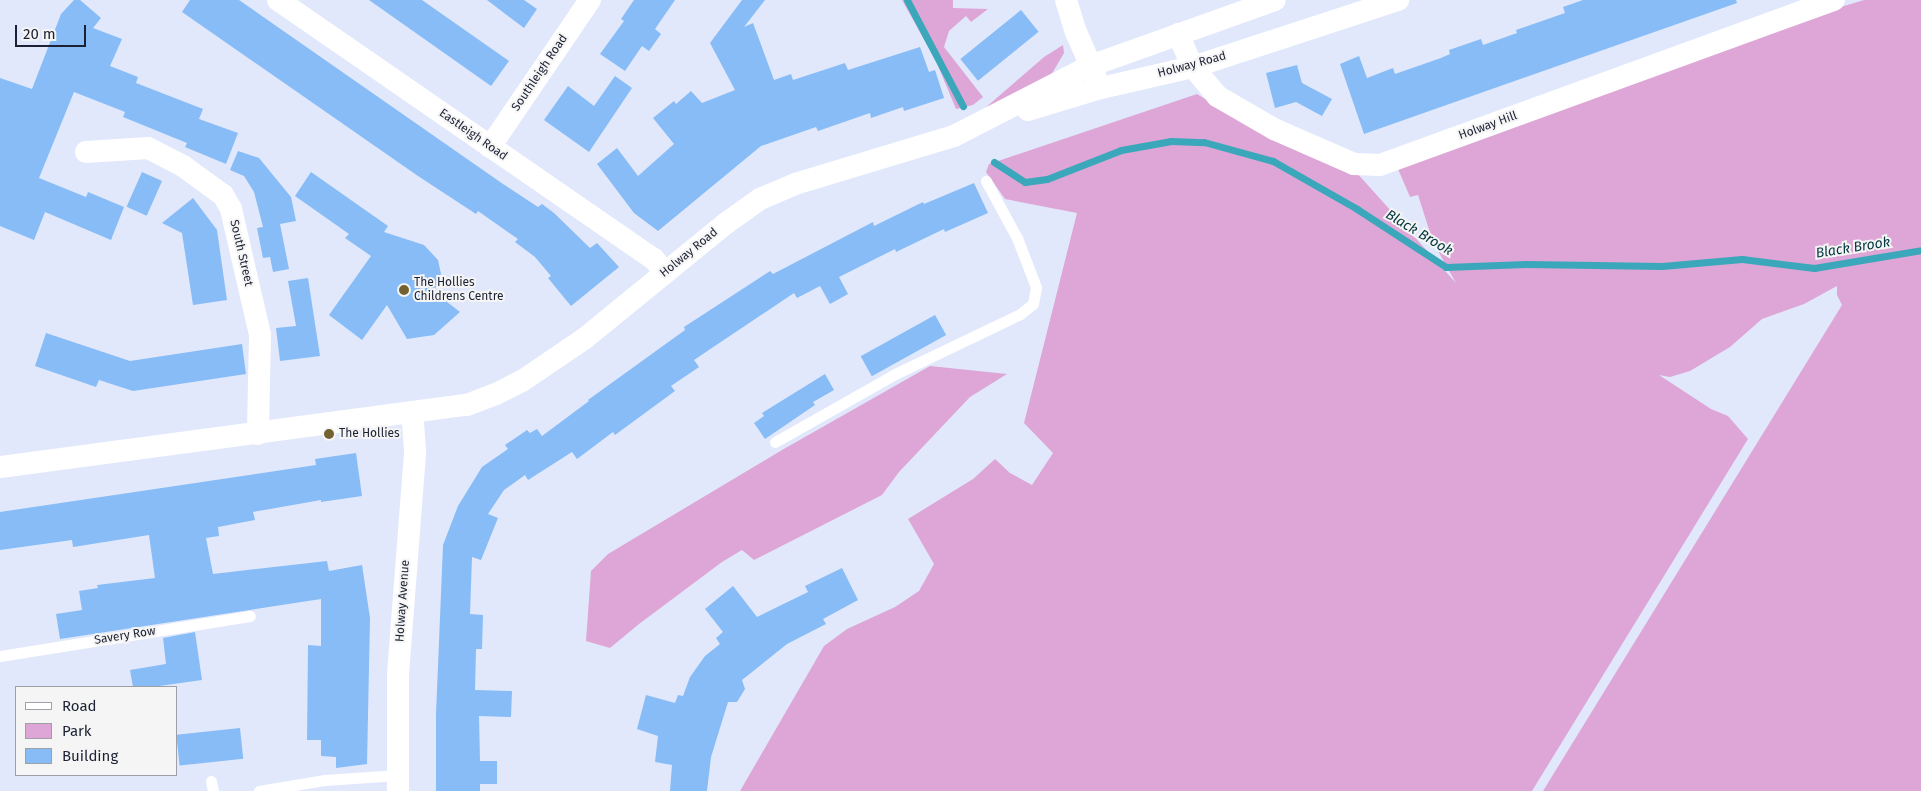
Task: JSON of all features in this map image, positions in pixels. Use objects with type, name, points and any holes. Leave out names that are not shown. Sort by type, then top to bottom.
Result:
[{"type":"street","name":"Eastleigh Road","points":[[278,0],[654,259],[665,273]]},
{"type":"street","name":"Southleigh Road","points":[[490,147],[590,0]]},
{"type":"street","points":[[1066,0],[1076,32],[1101,88]]},
{"type":"street","name":"Holway Road","points":[[412,412],[467,405],[496,394],[522,380],[584,338],[760,199],[795,184],[954,136],[1090,66],[1275,0]]},
{"type":"street","name":"Holway Road","points":[[984,122],[1101,88],[1193,67],[1398,0]]},
{"type":"street","name":"Holway Hill","points":[[1178,34],[1193,67],[1217,96],[1274,129],[1354,164],[1380,166],[1834,0]]},
{"type":"street","name":"South Street","points":[[86,152],[148,148],[183,166],[223,195],[231,209],[260,335],[258,434]]},
{"type":"street","points":[[0,468],[412,412]]},
{"type":"street","name":"Holway Avenue","points":[[398,783],[398,674],[415,450],[412,412]]},
{"type":"lane","points":[[775,442],[895,374],[1020,314],[1033,304],[1036,287],[1017,238],[986,181]]},
{"type":"lane","name":"Savery Row","points":[[0,656],[250,616]]},
{"type":"lane","points":[[258,791],[325,780],[398,783]]},
{"type":"green space","points":[[902,0],[953,0],[953,8],[988,9],[971,22],[966,16],[949,31],[944,47],[983,97],[973,105],[956,109],[936,61]]},
{"type":"green space","points":[[1864,0],[1921,0],[1921,791],[1543,791],[1842,305],[1837,295],[1837,286],[1804,304],[1762,319],[1730,347],[1690,371],[1670,377],[1659,375],[1711,409],[1728,416],[1748,439],[1532,791],[740,791],[824,646],[847,629],[895,607],[919,591],[934,564],[908,519],[973,479],[995,459],[1010,473],[1032,485],[1053,453],[1024,423],[1077,213],[1005,199],[986,172],[989,164],[1197,94],[1256,131],[1356,172],[1456,283],[1433,242],[1418,195],[1410,197],[1398,169],[1821,13]]},
{"type":"green space","points":[[1063,45],[1064,53],[1050,77],[984,109],[1044,57]]},
{"type":"green space","points":[[930,366],[1007,374],[970,397],[899,472],[882,495],[754,560],[742,550],[722,562],[610,648],[586,641],[591,571],[608,554],[782,450]]},
{"type":"building","points":[[74,0],[80,0],[101,18],[93,28],[122,39],[110,66],[138,77],[136,83],[203,109],[199,119],[238,133],[226,164],[185,147],[187,143],[123,117],[125,112],[74,92],[39,178],[86,197],[88,192],[124,207],[111,240],[45,212],[34,240],[0,226],[0,78],[32,89],[61,14]]},
{"type":"building","points":[[190,0],[239,0],[503,184],[538,207],[542,204],[590,248],[597,243],[619,267],[571,306],[548,278],[551,276],[535,257],[515,242],[518,239],[478,211],[476,214],[418,176],[182,12]]},
{"type":"building","points":[[369,0],[422,0],[509,61],[491,86]]},
{"type":"building","points":[[487,0],[524,0],[537,9],[524,28]]},
{"type":"building","points":[[634,0],[675,0],[655,29],[661,34],[649,51],[642,46],[625,71],[600,54],[624,21],[621,19]]},
{"type":"building","points":[[742,0],[765,0],[744,27],[753,23],[774,80],[791,74],[793,80],[845,63],[848,70],[920,47],[929,72],[935,70],[944,98],[904,111],[903,107],[871,118],[870,113],[818,131],[816,127],[761,146],[658,231],[634,213],[597,164],[617,148],[638,176],[674,144],[653,118],[674,101],[676,104],[691,91],[702,103],[735,90],[710,43]]},
{"type":"building","points":[[1583,0],[1736,0],[1737,3],[1364,134],[1340,64],[1359,56],[1367,78],[1393,68],[1395,74],[1441,58],[1450,54],[1449,50],[1481,39],[1483,45],[1517,33],[1516,30],[1565,13],[1563,7]]},
{"type":"building","points":[[1021,10],[1039,32],[978,81],[960,59]]},
{"type":"building","points":[[1297,65],[1302,83],[1332,99],[1322,116],[1296,102],[1275,108],[1266,73]]},
{"type":"building","points":[[615,76],[632,88],[589,152],[544,120],[568,86],[594,106]]},
{"type":"building","points":[[238,151],[259,158],[291,197],[296,221],[280,224],[289,269],[273,272],[270,257],[263,258],[257,228],[263,227],[254,192],[244,176],[230,170]]},
{"type":"building","points":[[142,172],[162,181],[147,216],[127,207]]},
{"type":"building","name":"The Hollies Childrens Centre","points":[[311,172],[388,226],[384,232],[424,245],[438,260],[441,274],[434,292],[460,312],[434,335],[407,339],[387,305],[362,340],[329,315],[371,256],[345,238],[349,234],[295,196]]},
{"type":"building","points":[[974,183],[988,213],[945,232],[944,229],[896,252],[895,249],[839,277],[848,294],[830,304],[820,286],[797,298],[794,293],[694,360],[699,367],[671,386],[675,391],[615,435],[613,432],[577,459],[572,452],[528,480],[525,475],[504,490],[488,514],[498,518],[481,560],[472,557],[470,614],[483,615],[482,649],[476,649],[475,690],[512,691],[511,717],[479,716],[480,761],[497,761],[497,784],[480,784],[480,791],[436,791],[436,714],[443,545],[458,506],[482,467],[508,449],[505,445],[527,430],[530,433],[537,429],[542,436],[588,400],[685,330],[684,327],[770,271],[773,274],[873,222],[874,226],[923,202],[924,204]]},
{"type":"building","points":[[193,198],[217,230],[227,300],[193,305],[182,233],[162,223]]},
{"type":"building","points":[[308,278],[320,356],[280,361],[276,328],[296,326],[288,281]]},
{"type":"building","points":[[935,315],[946,335],[872,376],[861,356]]},
{"type":"building","points":[[46,333],[130,361],[242,344],[246,374],[133,391],[99,380],[96,387],[35,366]]},
{"type":"building","points":[[825,374],[834,390],[813,402],[815,405],[765,439],[754,423],[764,416],[762,413]]},
{"type":"building","points":[[356,453],[362,496],[321,502],[321,500],[253,512],[255,520],[218,527],[219,536],[206,538],[213,574],[327,561],[329,571],[362,565],[370,618],[367,764],[336,768],[336,757],[321,756],[321,740],[307,740],[308,645],[321,646],[321,599],[60,639],[56,614],[82,610],[79,591],[98,588],[97,585],[155,578],[149,535],[73,547],[72,540],[0,550],[0,512],[316,465],[315,459]]},
{"type":"building","points":[[842,568],[858,600],[823,619],[826,624],[787,644],[742,680],[745,689],[737,702],[728,702],[711,757],[707,791],[670,791],[672,765],[655,762],[658,736],[637,729],[646,695],[675,703],[678,695],[683,696],[690,677],[705,656],[720,644],[716,638],[723,632],[705,609],[733,586],[757,617],[808,592],[805,586]]},
{"type":"building","points":[[195,632],[202,680],[159,686],[133,686],[130,670],[166,664],[163,638]]},
{"type":"building","points":[[240,728],[243,759],[180,766],[178,735]]},
{"type":"waterway","name":"Black Brook","points":[[907,0],[963,106]]},
{"type":"waterway","name":"Black Brook","points":[[994,162],[1025,182],[1047,179],[1121,150],[1171,141],[1204,142],[1273,161],[1357,209],[1446,267],[1526,264],[1662,266],[1742,259],[1814,268],[1921,250]]},
{"type":"place","name":"The Hollies Childrens Centre","points":[[404,290]]},
{"type":"place","name":"The Hollies","points":[[329,434]]}]
